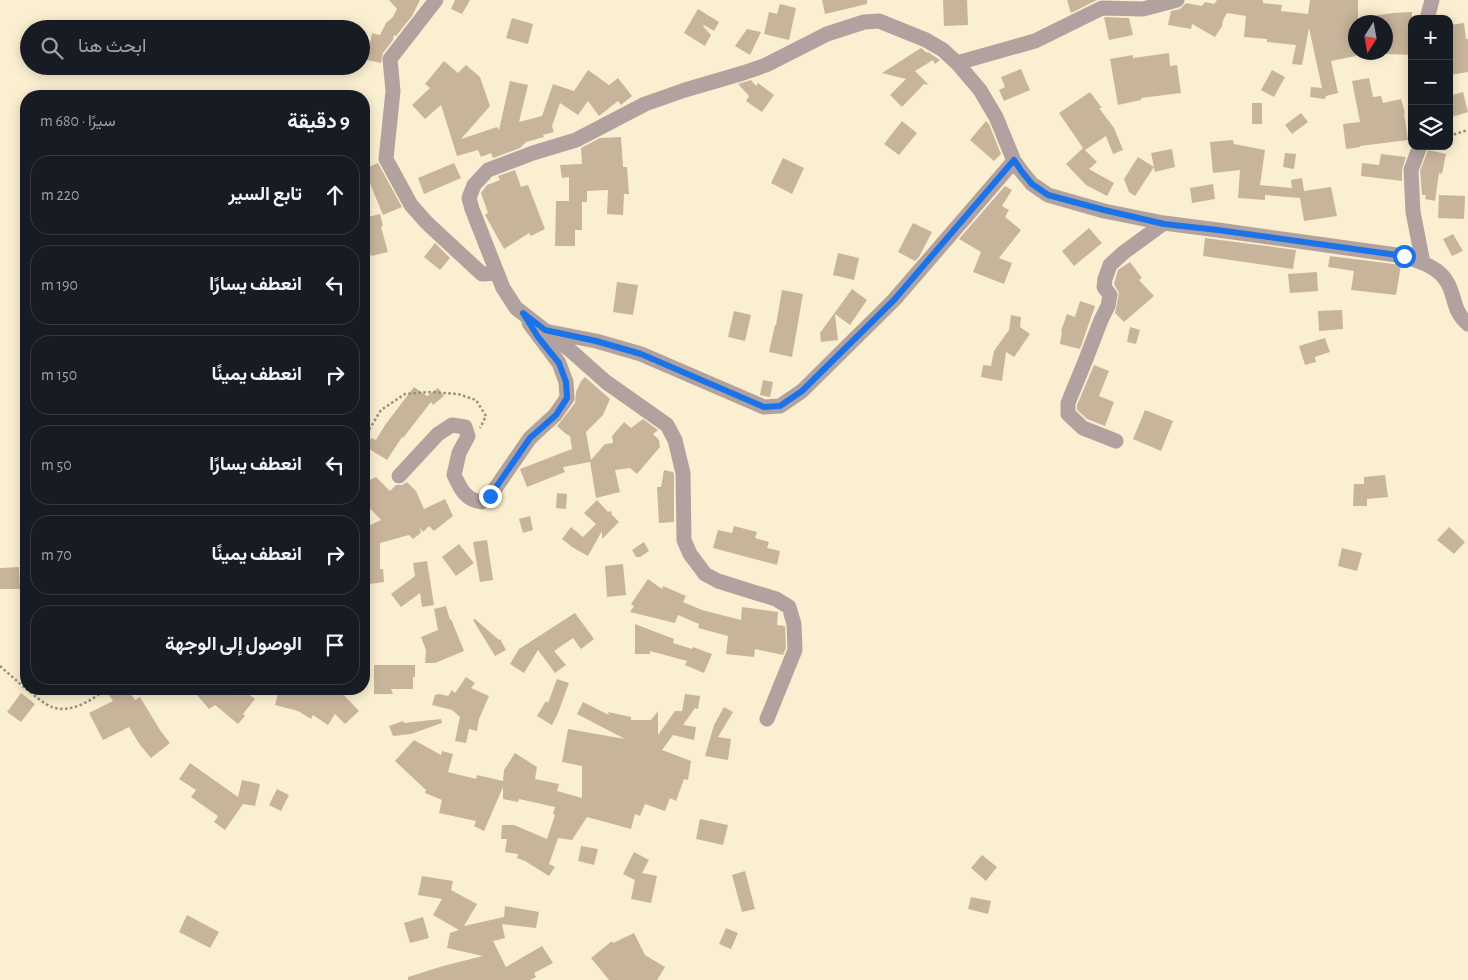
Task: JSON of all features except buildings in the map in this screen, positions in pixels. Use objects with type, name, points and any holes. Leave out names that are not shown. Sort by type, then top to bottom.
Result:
[{"type":"street","points":[[436,0],[390,59],[393,91],[386,158],[411,205],[427,223],[482,274],[497,273]]},
{"type":"street","points":[[957,63],[1035,41],[1102,8],[1144,9],[1177,0]]},
{"type":"street","points":[[1428,15],[1432,0]]},
{"type":"street","points":[[767,719],[794,650],[794,624],[788,607],[776,599],[718,581],[705,574],[690,554],[684,540],[683,473],[675,440],[667,425],[606,382],[570,350],[516,308],[503,288],[468,198],[474,185],[488,170],[533,153],[576,140],[645,104],[766,65],[827,34],[864,22],[879,21],[926,40],[943,50],[957,63],[980,90],[996,117],[1008,141],[1014,160],[1022,172],[1032,184],[1048,195],[1164,224],[1228,231],[1404,256],[1423,263],[1438,272],[1447,283],[1454,305],[1462,319],[1468,324]]},
{"type":"street","points":[[1418,150],[1411,170],[1413,212],[1423,263]]},
{"type":"street","points":[[545,330],[596,341],[641,354],[764,407],[780,406],[802,391],[894,300],[1014,160]]},
{"type":"street","points":[[1116,441],[1083,428],[1068,414],[1068,403],[1108,306],[1110,295],[1104,287],[1110,265],[1123,253],[1164,224]]},
{"type":"street","points":[[399,476],[438,434],[452,425],[465,427],[468,436],[459,453],[454,475],[463,492],[473,501],[482,502],[490,496],[530,438],[556,415],[567,398],[566,382],[559,363],[538,337],[523,313]]},
{"type":"path","points":[[1453,135],[1468,130]]},
{"type":"path","points":[[370,428],[381,410],[405,394],[428,392],[458,394],[476,400],[486,416],[479,430],[468,436]]},
{"type":"path","points":[[0,666],[20,684]]},
{"type":"path","points":[[35,695],[52,707],[70,709],[98,695]]},
{"type":"route","points":[[490,496],[530,438],[556,415],[567,398],[566,382],[559,363],[538,337],[523,313],[545,330],[596,341],[641,354],[764,407],[780,406],[802,391],[894,300],[1014,160],[1032,184],[1048,195],[1104,210],[1164,224],[1404,256]]}]
